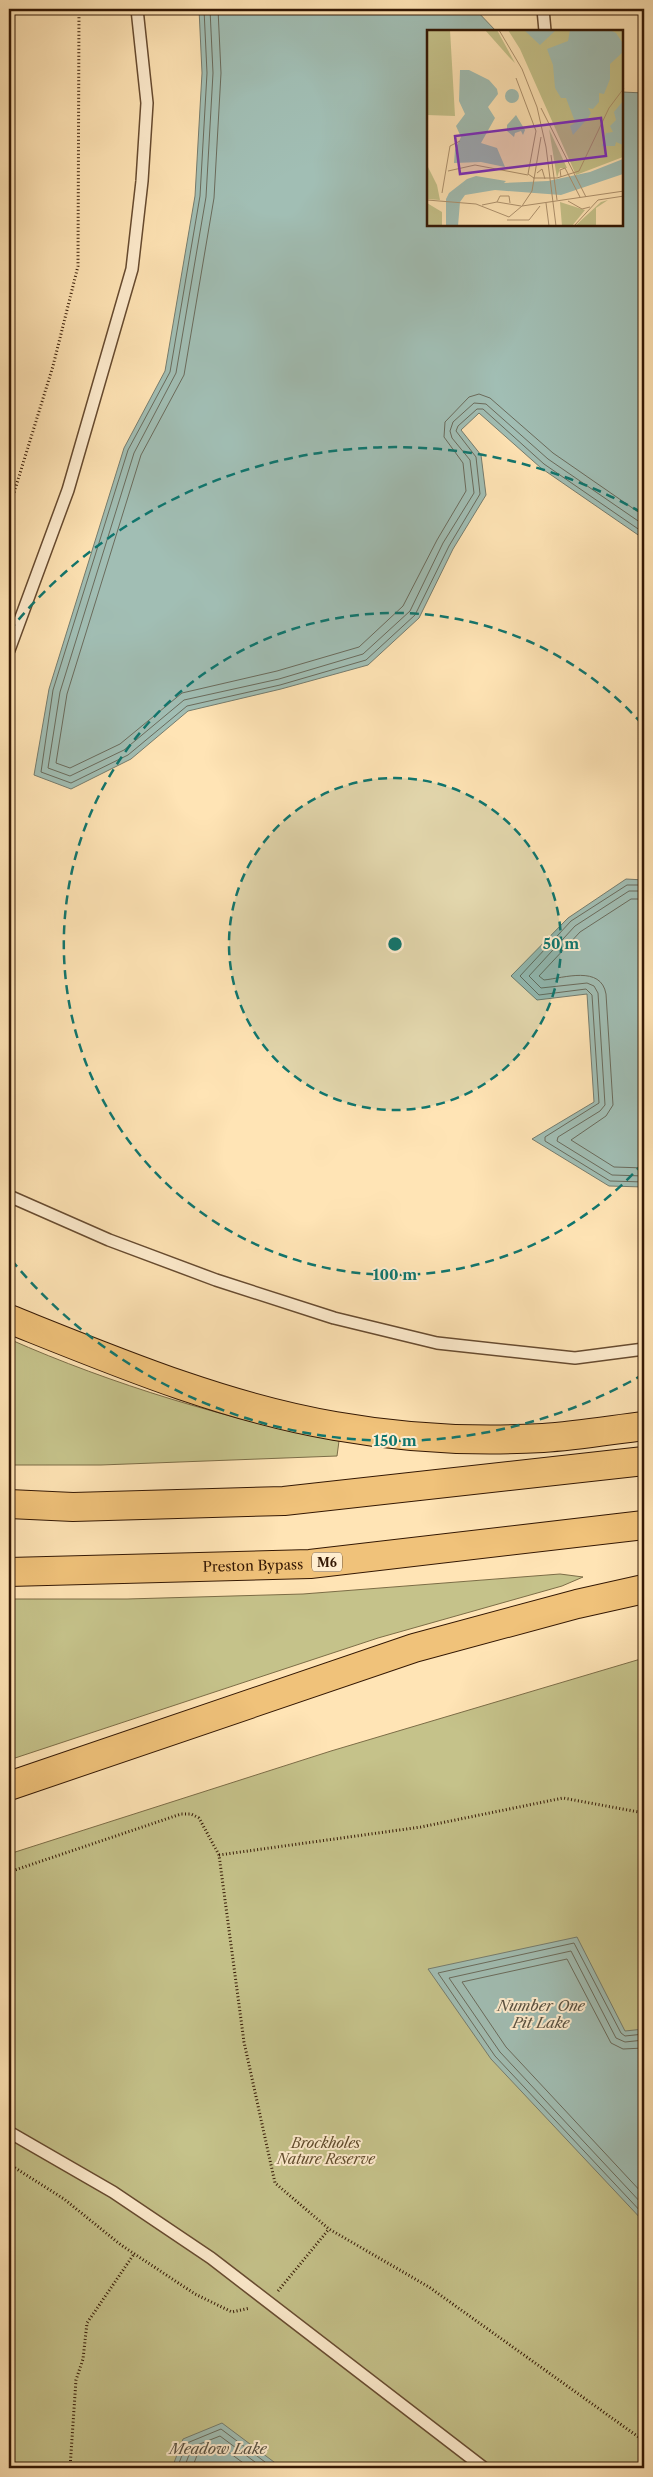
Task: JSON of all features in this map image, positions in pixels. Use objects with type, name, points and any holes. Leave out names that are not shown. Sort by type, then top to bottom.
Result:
[{"type":"highway","points":[[9,1319],[213,1395],[266,1411],[335,1426],[447,1438],[543,1438],[644,1426]]},
{"type":"highway","points":[[9,1504],[73,1507],[284,1501],[644,1461]]},
{"type":"highway","name":"Preston Bypass","points":[[9,1572],[310,1564],[644,1525]]},
{"type":"highway","points":[[9,1786],[414,1648],[644,1588]]},
{"type":"lane","points":[[9,650],[68,490],[132,269],[142,181],[147,103],[137,9]]},
{"type":"lane","points":[[542,9],[545,30]]},
{"type":"lane","points":[[9,1196],[109,1240],[216,1280],[334,1318],[427,1341],[575,1358],[644,1349]]},
{"type":"lane","points":[[9,2132],[112,2192],[211,2258],[484,2468]]},
{"type":"path","points":[[9,509],[53,366],[78,266],[79,9]]},
{"type":"path","points":[[219,1855],[421,1827],[563,1798],[644,1813]]},
{"type":"path","points":[[9,1872],[181,1814],[191,1814],[199,1818],[219,1855],[244,2042],[275,2183],[329,2229],[429,2287],[644,2441]]},
{"type":"path","points":[[70,2468],[76,2380],[83,2360],[87,2323],[134,2254]]},
{"type":"green space","points":[[9,1339],[48,1356],[171,1399],[255,1422],[339,1441],[337,1456],[101,1465],[9,1465]]},
{"type":"green space","points":[[560,1574],[583,1577],[562,1586],[378,1638],[9,1760],[9,1599],[127,1599],[303,1594]]},
{"type":"green space","name":"Brockholes Nature Reserve","points":[[644,1658],[644,2468],[9,2468],[9,1854],[331,1751]]},
{"type":"water","points":[[199,9],[475,9],[495,30],[427,30],[427,226],[623,226],[623,92],[644,93],[644,539],[541,468],[479,413],[461,430],[481,455],[486,495],[453,549],[419,618],[368,665],[281,689],[188,711],[131,759],[71,789],[34,775],[49,689],[124,448],[165,371],[195,196],[202,73]]},
{"type":"water","points":[[626,879],[644,880],[644,1187],[609,1186],[532,1139],[594,1102],[587,994],[537,1000],[511,976],[568,918]]},
{"type":"water","name":"Number One Pit Lake","points":[[577,1937],[625,2031],[644,2029],[644,2222],[491,2059],[428,1969]]},
{"type":"water","name":"Meadow Lake","points":[[222,2423],[282,2468],[172,2468],[183,2439]]}]
